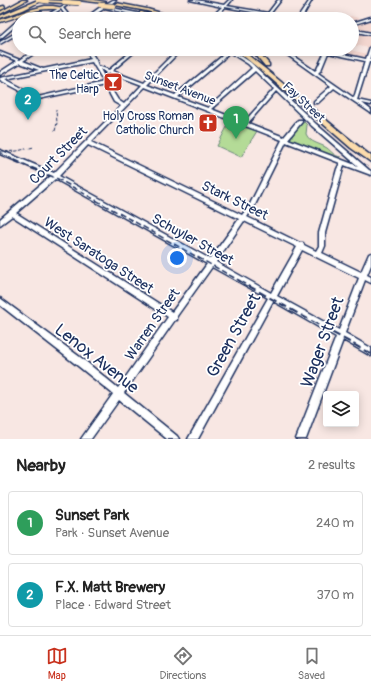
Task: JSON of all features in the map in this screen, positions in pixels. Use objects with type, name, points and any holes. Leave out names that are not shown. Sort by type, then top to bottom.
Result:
[{"type":"highway","points":[[0,18],[34,0]]},
{"type":"highway","points":[[38,0],[64,2],[79,1],[102,5],[115,3],[154,12]]},
{"type":"highway","points":[[15,12],[44,0]]},
{"type":"highway","points":[[115,3],[137,12]]},
{"type":"highway","points":[[129,9],[142,12]]},
{"type":"highway","points":[[0,18],[12,13]]},
{"type":"highway","points":[[248,56],[267,68]]},
{"type":"highway","points":[[252,56],[371,154]]},
{"type":"highway","points":[[258,56],[267,68],[339,136]]},
{"type":"highway","points":[[249,63],[371,160]]},
{"type":"main road","points":[[1,8],[18,0]]},
{"type":"main road","points":[[0,13],[26,0]]},
{"type":"main road","points":[[21,12],[39,7],[50,6],[62,8]]},
{"type":"main road","points":[[0,18],[12,15]]},
{"type":"street","points":[[191,0],[255,12]]},
{"type":"street","points":[[219,12],[231,0]]},
{"type":"street","points":[[270,12],[280,0]]},
{"type":"street","points":[[304,12],[312,0]]},
{"type":"street","points":[[55,12],[79,1]]},
{"type":"street","points":[[94,12],[102,5],[128,12]]},
{"type":"street","points":[[62,8],[65,12]]},
{"type":"street","points":[[359,22],[371,18]]},
{"type":"street","points":[[0,38],[12,27]]},
{"type":"street","points":[[359,31],[371,34]]},
{"type":"street","points":[[0,43],[12,36]]},
{"type":"street","points":[[355,101],[369,60],[371,48]]},
{"type":"street","points":[[0,53],[42,70]]},
{"type":"street","points":[[0,77],[28,56]]},
{"type":"street","points":[[91,56],[116,101],[123,105]]},
{"type":"street","points":[[102,75],[127,56]]},
{"type":"street","name":"Court Street","points":[[1,221],[55,176],[172,56]]},
{"type":"street","points":[[175,97],[223,56]]},
{"type":"street","name":"Fay Street","points":[[238,56],[249,63],[314,125],[369,172]]},
{"type":"street","points":[[291,56],[371,112]]},
{"type":"street","points":[[315,73],[324,56]]},
{"type":"street","points":[[352,56],[369,60]]},
{"type":"street","points":[[0,77],[94,60]]},
{"type":"street","name":"Sunset Avenue","points":[[98,67],[369,172]]},
{"type":"street","points":[[208,110],[254,68]]},
{"type":"street","points":[[0,77],[21,89],[26,99],[29,100],[107,83]]},
{"type":"street","points":[[316,102],[333,86]]},
{"type":"street","points":[[245,124],[276,89]]},
{"type":"street","points":[[355,101],[371,104]]},
{"type":"street","name":"Warren Street","points":[[86,439],[251,207],[285,139],[300,121]]},
{"type":"street","name":"Stark Street","points":[[88,142],[371,280]]},
{"type":"street","name":"Schuyler Street","points":[[0,152],[55,176],[371,352]]},
{"type":"street","points":[[318,254],[322,246],[322,233],[332,197],[344,162]]},
{"type":"street","name":"West Saratoga Street","points":[[12,213],[174,317]]},
{"type":"street","name":"Green Street","points":[[193,439],[301,245]]},
{"type":"street","name":"Wager Street","points":[[301,439],[371,256]]},
{"type":"street","name":"Lenox Avenue","points":[[0,301],[81,363],[174,439]]},
{"type":"shaded area","points":[[359,18],[365,20],[371,18],[371,48],[359,46]]},
{"type":"shaded area","points":[[371,48],[371,61],[347,56],[359,56],[359,52],[369,54]]},
{"type":"green space","points":[[302,122],[307,125],[306,134],[310,139],[327,148],[335,155],[341,157],[340,159],[290,139]]},
{"type":"green space","points":[[229,123],[257,131],[241,157],[217,146]]},
{"type":"railway","points":[[55,131],[57,123],[56,110]]},
{"type":"railway","points":[[0,152],[17,151],[34,147]]},
{"type":"railway","points":[[0,153],[17,161]]},
{"type":"railway","points":[[15,160],[60,180],[240,281]]},
{"type":"railway","points":[[238,280],[371,354]]},
{"type":"place","name":"The Celtic Harp","points":[[113,82]]},
{"type":"place","name":"F.X. Matt Brewery","points":[[28,120]]},
{"type":"place","name":"Holy Cross Roman Catholic Church","points":[[208,123]]},
{"type":"place","name":"Sunset Park","points":[[236,139]]}]
